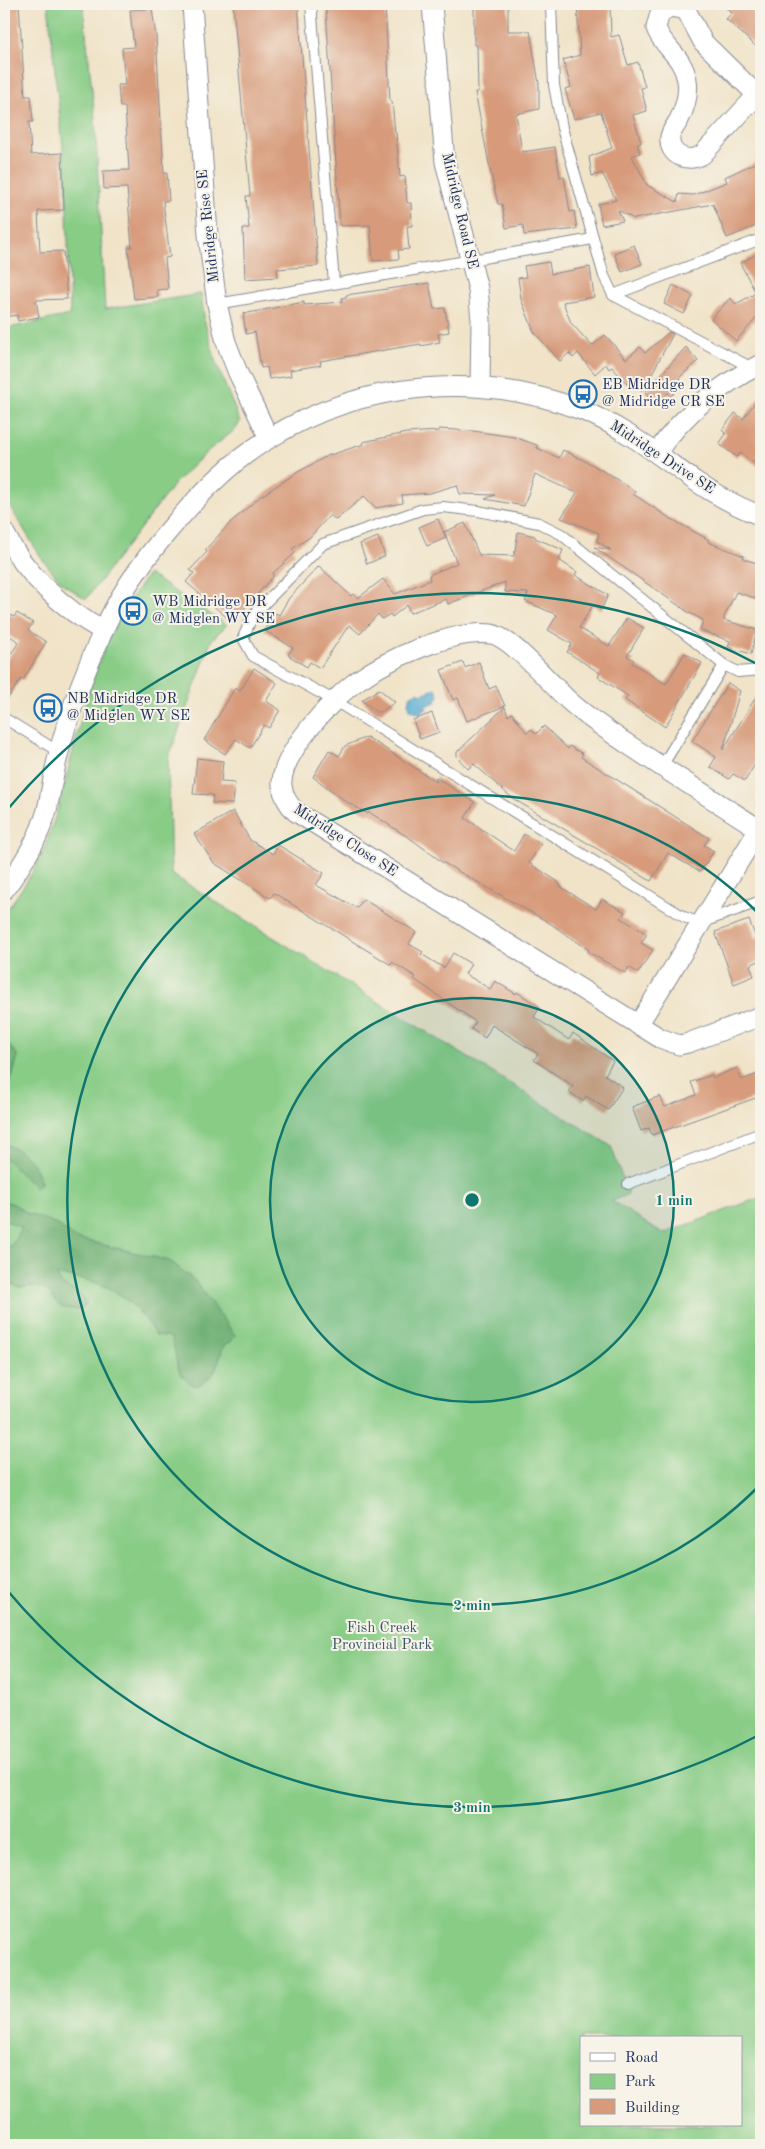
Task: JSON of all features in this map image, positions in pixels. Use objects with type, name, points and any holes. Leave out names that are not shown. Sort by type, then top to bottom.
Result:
[{"type":"street","name":"Midridge Rise SE","points":[[192,4],[208,235],[218,304],[226,342],[238,373],[269,438]]},
{"type":"street","name":"Midridge Road SE","points":[[432,4],[445,162],[455,207],[478,289],[481,320],[480,387]]},
{"type":"street","points":[[676,6],[686,10],[703,42],[759,97],[702,155],[689,159],[677,155],[671,145],[671,134],[686,104],[688,89],[684,67],[656,28],[656,18],[660,13],[676,6]]},
{"type":"street","points":[[657,452],[687,416],[728,383],[758,368]]},
{"type":"street","name":"Midridge Drive SE","points":[[4,890],[21,867],[37,836],[46,813],[59,752],[77,693],[103,631],[138,571],[190,504],[228,468],[269,438],[300,422],[360,399],[400,390],[434,386],[480,387],[528,394],[580,410],[620,429],[657,452],[697,483],[761,516]]},
{"type":"street","points":[[4,532],[23,563],[42,585],[71,611],[103,631]]},
{"type":"street","name":"Midridge Close SE","points":[[476,634],[493,634],[512,645],[570,702],[662,766],[760,827],[638,1025],[296,812],[289,805],[282,787],[282,780],[289,758],[318,719],[356,682],[383,665],[424,646],[476,634]]},
{"type":"street","points":[[638,1025],[660,1038],[680,1044],[699,1040],[761,1016]]},
{"type":"lane","points":[[312,4],[334,283]]},
{"type":"lane","points":[[551,4],[554,85],[562,128],[604,276],[613,295],[758,368]]},
{"type":"lane","points":[[218,304],[593,239]]},
{"type":"lane","points":[[613,295],[761,239]]},
{"type":"lane","points":[[761,670],[738,672],[724,665],[562,534],[550,527],[478,511],[432,506],[323,544],[253,615],[244,638],[253,656],[335,701],[684,917],[700,923],[761,901]]},
{"type":"lane","points":[[662,766],[724,665]]},
{"type":"lane","points":[[4,718],[59,752]]},
{"type":"lane","points":[[628,1184],[761,1134]]},
{"type":"green space","points":[[48,4],[83,4],[95,119],[105,309],[201,294],[205,323],[215,360],[240,422],[236,429],[208,451],[175,483],[86,599],[63,584],[42,559],[4,497],[4,329],[70,315],[66,176]]},
{"type":"green space","name":"Fish Creek Provincial Park","points":[[148,574],[227,625],[212,639],[168,759],[171,874],[611,1146],[628,1194],[612,1201],[663,1234],[761,1197],[761,2145],[4,2145],[4,914],[27,881],[45,846],[62,793],[91,684],[112,632]]},
{"type":"green space","points":[[4,1032],[7,1043],[18,1056],[12,1077],[4,1090]]},
{"type":"green space","points":[[4,1144],[24,1154],[32,1162],[41,1183],[35,1188],[4,1157]]},
{"type":"green space","points":[[4,1201],[14,1204],[27,1213],[56,1224],[75,1238],[170,1261],[195,1281],[235,1335],[231,1342],[224,1345],[212,1375],[196,1386],[188,1381],[177,1365],[171,1337],[156,1335],[145,1318],[131,1304],[122,1296],[103,1285],[57,1275],[62,1284],[80,1294],[86,1304],[81,1309],[71,1309],[59,1305],[51,1294],[42,1288],[18,1287],[4,1280],[4,1246],[11,1246],[21,1228],[4,1219]]},
{"type":"water","points":[[436,688],[439,695],[436,702],[425,706],[427,709],[418,713],[410,709],[408,702],[411,695],[418,692],[422,694]]},
{"type":"building","points":[[4,4],[19,4],[25,96],[31,96],[33,122],[29,122],[31,155],[62,153],[64,210],[38,211],[40,252],[63,251],[67,299],[36,300],[39,317],[18,321],[17,315],[4,317]]},
{"type":"building","points":[[233,4],[298,4],[318,266],[277,269],[278,277],[245,279],[243,229],[249,228],[246,196],[250,196]]},
{"type":"building","points":[[385,4],[390,101],[392,101],[400,177],[405,176],[407,203],[411,203],[412,226],[407,226],[409,249],[398,250],[399,259],[373,261],[370,225],[340,226],[326,9]]},
{"type":"building","points":[[474,4],[508,4],[508,31],[530,31],[539,84],[539,109],[516,114],[522,152],[555,147],[560,177],[564,176],[570,212],[574,211],[577,229],[524,235],[523,225],[506,228],[502,204],[498,204],[491,174],[475,92],[478,92],[477,45],[474,45]]},
{"type":"building","points":[[577,4],[610,4],[611,37],[619,35],[628,65],[638,62],[645,87],[641,88],[647,111],[633,115],[641,143],[637,144],[640,153],[632,156],[647,185],[677,202],[679,194],[694,195],[727,182],[725,177],[761,160],[761,224],[727,238],[713,204],[634,219],[618,210],[623,221],[602,225],[598,204],[616,200],[602,173],[592,176],[589,157],[612,148],[601,112],[574,119],[565,89],[571,87],[563,60],[580,55]]},
{"type":"building","points":[[722,4],[761,4],[761,51],[726,19],[732,13]]},
{"type":"building","points":[[152,9],[156,36],[164,173],[167,173],[169,201],[163,201],[170,257],[165,258],[168,289],[157,290],[158,297],[134,299],[128,247],[132,247],[127,188],[104,189],[103,171],[129,170],[125,107],[120,107],[118,85],[125,85],[122,48],[134,47],[130,10]]},
{"type":"building","points":[[634,245],[642,264],[622,272],[614,253]]},
{"type":"building","points":[[761,252],[761,313],[736,341],[711,319],[730,298],[736,304],[756,293],[740,263]]},
{"type":"building","points":[[549,262],[551,274],[590,267],[594,297],[563,302],[571,323],[592,346],[605,335],[626,359],[640,347],[645,353],[669,332],[673,334],[643,390],[632,379],[627,384],[612,367],[609,369],[606,364],[595,374],[578,353],[573,358],[569,353],[560,361],[534,332],[521,299],[518,278],[526,277],[524,266]]},
{"type":"building","points":[[429,283],[434,309],[445,308],[449,332],[438,334],[440,342],[320,361],[321,365],[290,370],[291,376],[269,379],[267,367],[261,368],[255,332],[246,334],[243,314],[304,302],[304,305],[342,302],[342,298],[346,297],[346,295]]},
{"type":"building","points":[[673,285],[693,296],[684,314],[664,304]]},
{"type":"building","points":[[686,347],[698,361],[679,378],[684,384],[671,396],[668,393],[656,404],[645,392]]},
{"type":"building","points":[[761,394],[761,468],[740,453],[737,457],[719,444],[726,434],[722,430],[735,413],[743,419]]},
{"type":"building","points":[[439,429],[473,431],[514,437],[537,445],[537,448],[559,458],[563,450],[626,485],[635,492],[633,494],[668,517],[709,540],[708,542],[744,556],[743,559],[761,564],[761,600],[736,592],[724,617],[724,620],[757,630],[751,654],[728,647],[730,641],[700,630],[703,620],[688,612],[594,547],[611,550],[597,541],[599,533],[561,518],[577,493],[535,474],[524,506],[485,499],[495,495],[460,494],[457,485],[430,493],[402,495],[403,503],[376,508],[364,496],[336,520],[330,515],[310,537],[292,549],[295,553],[273,573],[273,577],[232,622],[186,582],[194,573],[190,570],[207,552],[205,550],[231,522],[261,496],[298,472],[327,456],[364,444],[363,442],[406,433],[439,431]]},
{"type":"building","points":[[438,519],[446,538],[427,546],[419,527]]},
{"type":"building","points":[[465,523],[479,555],[514,556],[518,532],[535,536],[535,538],[563,550],[559,560],[577,572],[575,575],[608,595],[601,610],[593,605],[579,628],[609,646],[627,618],[644,628],[627,656],[634,660],[632,663],[666,684],[685,653],[702,663],[665,727],[625,700],[628,696],[598,677],[600,673],[567,652],[572,644],[548,630],[557,615],[525,601],[528,593],[505,592],[505,582],[448,604],[446,599],[410,613],[407,605],[392,617],[390,614],[382,619],[378,614],[360,634],[349,625],[320,668],[310,662],[307,667],[288,655],[293,648],[264,630],[276,613],[279,615],[289,598],[319,566],[351,596],[353,594],[358,598],[383,579],[395,594],[430,580],[429,575],[457,563],[444,532]]},
{"type":"building","points":[[378,537],[385,556],[367,564],[360,544]]},
{"type":"building","points":[[4,611],[14,617],[17,613],[33,623],[28,630],[46,642],[23,680],[21,679],[4,704],[4,664],[19,642],[4,632]]},
{"type":"building","points":[[463,662],[465,668],[479,662],[489,689],[496,686],[505,706],[467,721],[458,698],[453,700],[441,670]]},
{"type":"building","points":[[254,668],[277,683],[266,701],[280,710],[269,728],[264,725],[250,748],[236,739],[225,754],[204,740],[235,688],[240,691]]},
{"type":"building","points":[[728,683],[740,691],[723,750],[761,689],[761,754],[745,781],[733,774],[729,779],[710,767],[716,757],[692,741]]},
{"type":"building","points":[[379,689],[395,702],[381,712],[376,712],[362,700]]},
{"type":"building","points":[[505,707],[508,716],[512,713],[527,733],[531,729],[536,734],[544,726],[568,749],[569,746],[583,754],[581,757],[709,838],[704,845],[714,851],[700,872],[668,853],[651,881],[512,798],[474,764],[468,769],[457,757],[457,752]]},
{"type":"building","points":[[432,713],[439,732],[420,739],[413,720]]},
{"type":"building","points":[[367,737],[437,782],[435,777],[475,802],[465,818],[514,851],[524,834],[541,844],[529,863],[557,881],[561,887],[596,909],[602,899],[625,912],[621,918],[647,934],[641,943],[653,950],[638,973],[629,967],[625,973],[588,952],[589,950],[548,922],[442,862],[414,841],[369,812],[368,814],[347,802],[313,777],[329,750],[339,756],[345,746]]},
{"type":"building","points":[[197,758],[223,761],[221,782],[235,783],[233,804],[212,803],[213,795],[193,794]]},
{"type":"building","points":[[233,811],[250,840],[273,854],[278,845],[324,873],[316,885],[357,908],[363,899],[416,932],[409,944],[423,952],[421,954],[444,968],[453,953],[471,964],[465,974],[490,989],[495,981],[516,994],[517,992],[540,1007],[534,1017],[569,1040],[573,1033],[613,1061],[605,1075],[623,1087],[608,1110],[586,1096],[583,1101],[569,1092],[573,1086],[534,1060],[538,1054],[492,1025],[485,1038],[471,1029],[476,1022],[414,979],[416,977],[392,962],[391,965],[274,893],[270,898],[214,863],[194,834]]},
{"type":"building","points":[[749,920],[756,938],[761,936],[761,960],[750,965],[754,976],[734,984],[715,932]]},
{"type":"building","points":[[737,1068],[741,1080],[761,1073],[761,1096],[652,1135],[649,1128],[641,1131],[632,1107],[660,1096],[665,1107],[696,1095],[691,1082],[712,1075],[713,1078]]},
{"type":"place","name":"EB Midridge DR @ Midridge CR SE","points":[[583,394]]},
{"type":"place","name":"WB Midridge DR @ Midglen WY SE","points":[[133,611]]},
{"type":"place","name":"NB Midridge DR @ Midglen WY SE","points":[[48,708]]}]
